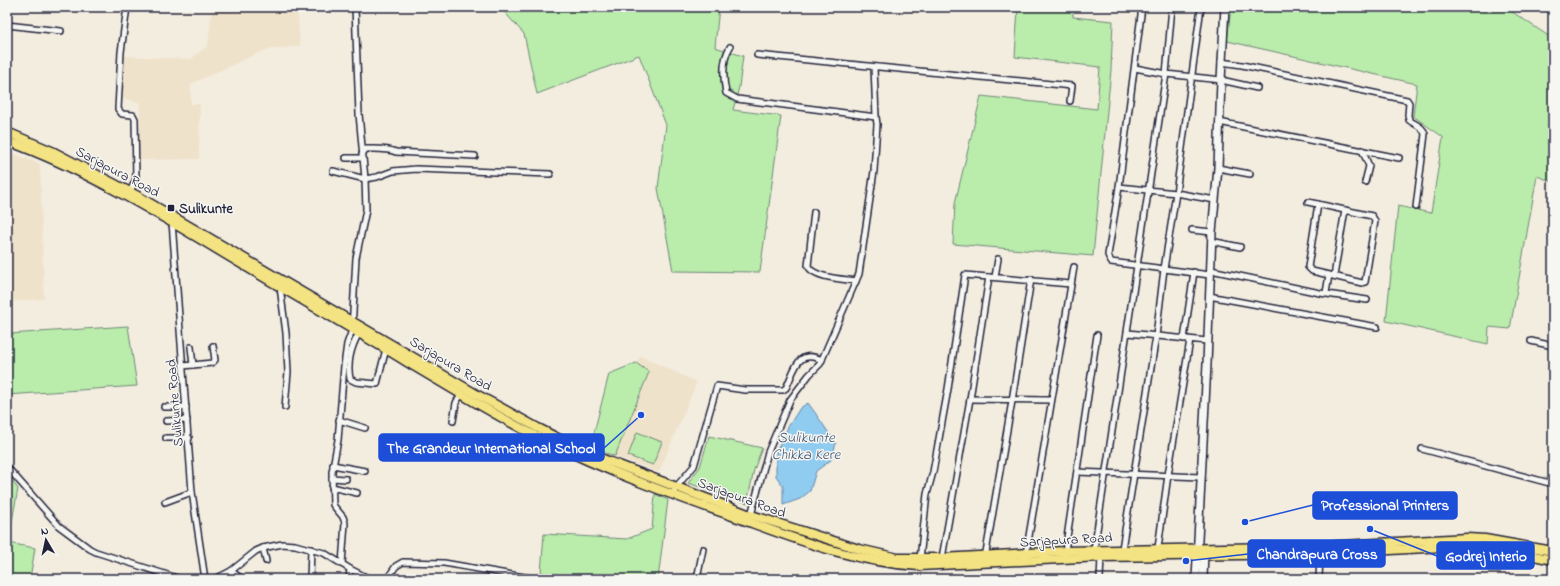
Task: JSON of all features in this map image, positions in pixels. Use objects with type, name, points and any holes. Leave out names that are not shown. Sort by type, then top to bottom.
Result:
[{"type":"main road","name":"Sarjapura Road","points":[[7,132],[54,152],[130,192],[280,287],[461,394],[538,437],[584,459],[675,491],[859,550],[919,562],[1101,557],[1467,538],[1553,551]]},
{"type":"main road","name":"Sarjapura Road","points":[[7,141],[64,165],[172,220],[353,321],[476,394],[587,453],[675,491],[786,535],[866,560],[893,565],[942,558],[985,559],[1065,551],[1122,549],[1158,548],[1201,551],[1320,554],[1460,546],[1496,548],[1553,560]]},
{"type":"street","points":[[127,7],[121,52],[118,110],[122,114],[133,116],[135,119],[136,179],[130,192]]},
{"type":"street","points":[[355,7],[366,210],[356,258],[353,321],[356,332],[350,355],[350,379],[356,382],[377,384],[386,349]]},
{"type":"street","points":[[1142,7],[1119,187],[1108,255],[1111,262],[1194,272],[1211,272],[1367,300]]},
{"type":"street","points":[[1094,550],[1166,74],[1172,7]]},
{"type":"street","points":[[1122,549],[1156,336],[1164,268],[1176,193],[1201,7]]},
{"type":"street","points":[[1203,579],[1201,551],[1201,477],[1212,232],[1218,168],[1221,62],[1225,7]]},
{"type":"street","points":[[7,26],[61,31]]},
{"type":"street","points":[[730,47],[726,53],[724,84],[726,93],[738,99],[876,117]]},
{"type":"street","points":[[757,55],[1072,86],[1070,101]]},
{"type":"street","points":[[1221,62],[1242,65],[1407,100],[1410,104],[1408,115],[1409,120],[1421,127],[1425,134],[1416,207]]},
{"type":"street","points":[[751,515],[768,452],[790,400],[822,360],[859,274],[874,171],[877,124],[874,67]]},
{"type":"street","points":[[1135,68],[1192,78],[1221,80],[1256,88]]},
{"type":"street","points":[[1219,122],[1399,158]]},
{"type":"street","points":[[362,156],[366,149],[475,156]]},
{"type":"street","points":[[1362,150],[1369,166],[1366,182]]},
{"type":"street","points":[[346,158],[362,156]]},
{"type":"street","points":[[1218,168],[1250,174]]},
{"type":"street","points":[[333,171],[365,178],[378,177],[393,171],[416,169],[550,174]]},
{"type":"street","points":[[1119,187],[1176,193],[1215,200]]},
{"type":"street","points":[[1308,202],[1318,204],[1345,210],[1374,218],[1375,221],[1366,279],[1362,283],[1312,271],[1308,267],[1318,204]]},
{"type":"street","points":[[1326,293],[1332,276],[1345,210]]},
{"type":"street","points":[[814,212],[808,266],[810,270],[816,274],[856,281]]},
{"type":"street","name":"Sulikunte Road","points":[[172,220],[192,492],[206,579]]},
{"type":"street","points":[[1192,230],[1212,232]]},
{"type":"street","points":[[1212,241],[1240,247]]},
{"type":"street","points":[[996,277],[998,259]]},
{"type":"street","points":[[1026,554],[1074,267]]},
{"type":"street","points":[[1158,548],[1187,340],[1194,272]]},
{"type":"street","points":[[919,562],[927,494],[933,472],[947,396],[965,275],[1072,284]]},
{"type":"street","points":[[942,558],[970,399],[989,277]]},
{"type":"street","points":[[985,559],[1031,280]]},
{"type":"street","points":[[280,287],[286,333],[288,372],[285,407]]},
{"type":"street","points":[[1209,296],[1377,327]]},
{"type":"street","points":[[342,564],[345,523],[333,505],[332,478],[344,366],[348,344],[356,332]]},
{"type":"street","points":[[1128,333],[1207,341]]},
{"type":"street","points":[[1065,551],[1097,335]]},
{"type":"street","points":[[1531,341],[1553,346]]},
{"type":"street","points":[[183,366],[214,362],[213,346]]},
{"type":"street","points":[[191,347],[193,365]]},
{"type":"street","points":[[675,491],[694,466],[717,386],[745,390],[782,390],[786,388],[800,360],[806,356],[815,356],[822,360]]},
{"type":"street","points":[[453,421],[456,403],[461,394]]},
{"type":"street","points":[[970,399],[1012,401],[1051,400]]},
{"type":"street","points":[[164,407],[186,407]]},
{"type":"street","points":[[166,420],[187,420]]},
{"type":"street","points":[[339,420],[365,428]]},
{"type":"street","points":[[166,438],[189,438]]},
{"type":"street","points":[[1422,449],[1553,484]]},
{"type":"street","points":[[333,465],[365,471]]},
{"type":"street","points":[[7,467],[59,526],[90,549],[180,579]]},
{"type":"street","points":[[1077,472],[1201,477]]},
{"type":"street","points":[[332,478],[346,478]]},
{"type":"street","points":[[332,487],[356,493]]},
{"type":"street","points":[[165,502],[192,492]]},
{"type":"street","points":[[215,579],[231,572],[256,551],[282,544],[296,545],[327,554],[350,569],[370,579]]},
{"type":"street","points":[[263,548],[266,561]]},
{"type":"street","points":[[310,579],[311,549]]},
{"type":"street","points":[[697,579],[703,549]]},
{"type":"street","points":[[1196,579],[1201,551]]},
{"type":"street","points":[[1319,579],[1320,554]]},
{"type":"street","points":[[1100,579],[1101,557]]},
{"type":"street","points":[[387,579],[396,566],[403,562],[444,563],[536,579]]},
{"type":"street","points":[[349,579],[350,569]]},
{"type":"street","points":[[231,572],[242,579]]},
{"type":"shaded area","points":[[212,7],[297,7],[300,46],[265,50],[191,84],[191,104],[200,104],[199,159],[139,160],[140,103],[122,98],[125,56],[191,59],[208,45]]},
{"type":"shaded area","points":[[7,151],[40,164],[44,299],[7,302]]},
{"type":"shaded area","points":[[640,356],[697,382],[659,472],[590,448],[609,374],[636,363]]},
{"type":"green space","points":[[500,7],[719,7],[715,47],[743,56],[739,87],[733,110],[781,116],[760,272],[673,271],[658,188],[666,125],[639,55],[537,94],[524,34]]},
{"type":"green space","points":[[1018,7],[1073,7],[1073,17],[1113,21],[1111,70],[1093,256],[953,244],[955,203],[981,96],[1097,109],[1100,67],[1015,57]]},
{"type":"green space","points":[[1231,7],[1505,7],[1553,39],[1553,182],[1537,176],[1510,329],[1489,327],[1488,344],[1386,321],[1398,206],[1431,213],[1443,137],[1413,116],[1417,84],[1227,41]]},
{"type":"green space","points":[[128,326],[137,386],[7,395],[9,334]]},
{"type":"green space","points":[[636,363],[649,372],[615,456],[590,448],[609,374]]},
{"type":"green space","points":[[637,432],[662,442],[653,465],[628,456]]},
{"type":"green space","points":[[709,436],[762,448],[754,470],[747,503],[688,483],[700,467]]},
{"type":"green space","points":[[7,473],[18,489],[8,543],[35,548],[30,579],[7,579]]},
{"type":"green space","points":[[655,494],[668,500],[658,579],[614,579],[541,573],[544,534],[627,539],[652,529]]},
{"type":"water","name":"Sulikunte Chikka Kere","points":[[808,403],[836,443],[831,460],[816,471],[810,491],[800,499],[783,505],[783,486],[776,476],[776,452],[788,427],[800,408]]},
{"type":"place","name":"Sulikunte","points":[[171,208]]},
{"type":"place","name":"The Grandeur International School","points":[[641,415]]},
{"type":"place","name":"Professional Printers","points":[[1245,522]]},
{"type":"place","name":"Godrej Interio","points":[[1370,529]]},
{"type":"place","name":"Chandrapura Cross","points":[[1186,561]]}]
